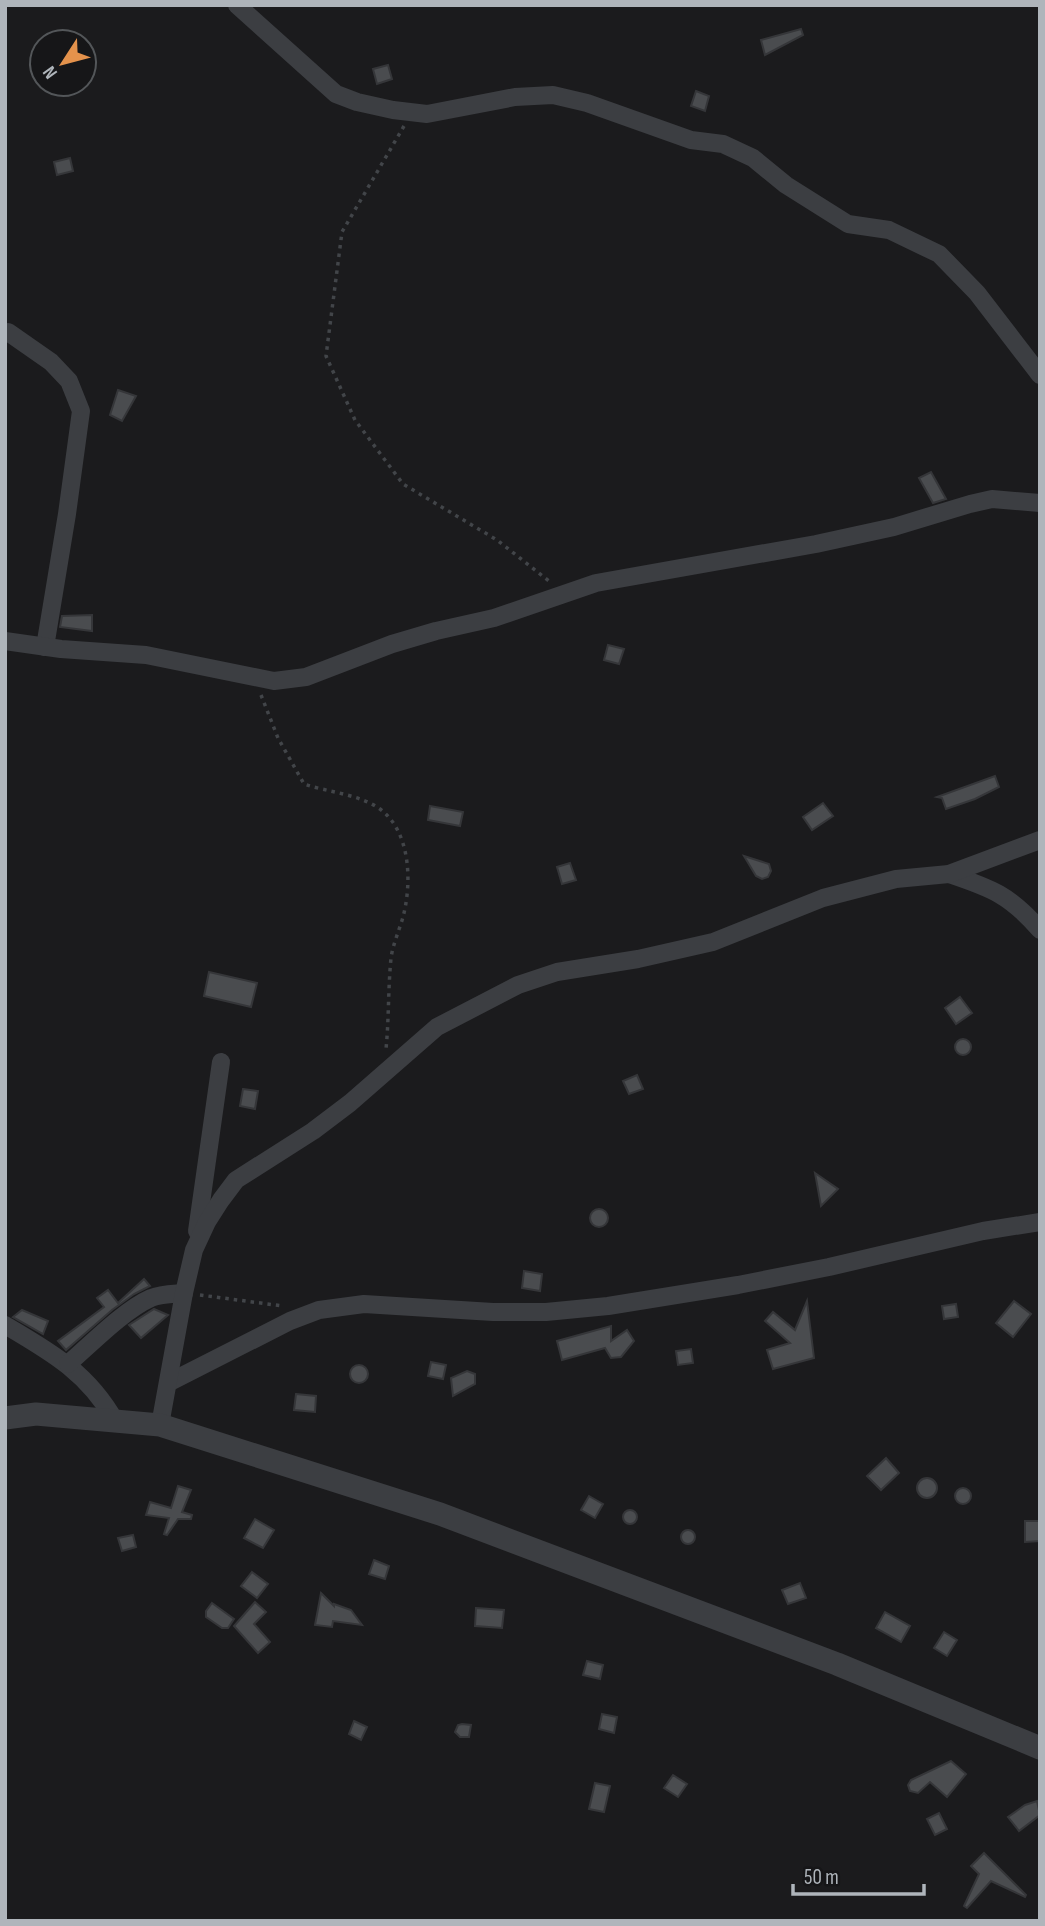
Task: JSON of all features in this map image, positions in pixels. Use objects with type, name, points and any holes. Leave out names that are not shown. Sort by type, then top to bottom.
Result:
[{"type":"street","points":[[237,5],[336,93],[357,102],[426,114],[515,97],[553,95],[587,103],[691,140],[723,144],[753,158],[786,185],[848,224],[888,230],[939,254],[977,293],[1040,375]]},
{"type":"street","points":[[8,332],[51,362],[69,381],[81,411],[45,647]]},
{"type":"street","points":[[5,641],[146,655],[274,681],[306,677],[392,644],[494,618],[564,593],[641,573],[816,544],[894,527],[981,501],[1040,503]]},
{"type":"street","points":[[194,1250],[207,1222],[236,1181],[313,1131],[350,1103],[437,1027],[518,985],[569,969],[638,959],[712,942],[823,898],[896,879],[949,874],[1040,840]]},
{"type":"street","points":[[949,874],[992,889],[1024,910],[1040,930]]},
{"type":"street","points":[[160,1426],[194,1250],[221,1062]]},
{"type":"street","points":[[168,1383],[290,1321],[320,1310],[364,1304],[493,1312],[546,1312],[608,1306],[738,1285],[983,1231],[1040,1222]]},
{"type":"street","points":[[68,1364],[113,1325],[149,1299],[165,1294],[184,1293]]},
{"type":"street","points":[[5,1325],[68,1364],[104,1402],[115,1421]]},
{"type":"street","points":[[5,1418],[36,1414],[160,1426],[440,1514],[837,1664],[1040,1748]]},
{"type":"path","points":[[412,113],[342,232],[326,356],[355,420],[403,484],[497,540],[564,593]]},
{"type":"path","points":[[254,677],[278,738],[293,769],[304,784],[360,800],[380,809],[400,835],[409,871],[404,915],[392,953],[387,990],[388,1034],[385,1061],[379,1077]]},
{"type":"path","points":[[184,1293],[320,1310]]},
{"type":"building","points":[[801,29],[803,35],[765,55],[761,40]]},
{"type":"building","points":[[388,65],[392,79],[377,84],[373,69]]},
{"type":"building","points":[[696,91],[709,96],[705,111],[691,106]]},
{"type":"building","points":[[70,158],[73,171],[57,175],[54,162]]},
{"type":"building","points":[[118,390],[136,396],[122,421],[110,415]]},
{"type":"building","points":[[931,472],[946,499],[933,503],[919,478]]},
{"type":"building","points":[[92,615],[92,631],[60,627],[62,616]]},
{"type":"building","points":[[608,645],[624,649],[619,664],[604,660]]},
{"type":"building","points":[[995,776],[999,787],[975,799],[946,809],[942,798],[937,797]]},
{"type":"building","points":[[823,803],[833,816],[812,830],[803,817]]},
{"type":"building","points":[[430,806],[463,812],[460,826],[428,820]]},
{"type":"building","points":[[744,856],[769,864],[771,871],[768,877],[762,879],[756,876]]},
{"type":"building","points":[[570,863],[576,880],[562,884],[557,867]]},
{"type":"building","points":[[209,972],[257,983],[251,1007],[204,996]]},
{"type":"building","points":[[960,997],[972,1013],[956,1024],[945,1008]]},
{"type":"building","points":[[963,1039],[971,1047],[963,1055],[955,1047]]},
{"type":"building","points":[[637,1075],[643,1089],[629,1094],[623,1081]]},
{"type":"building","points":[[243,1089],[258,1091],[255,1109],[240,1106]]},
{"type":"building","points":[[815,1173],[838,1189],[821,1206]]},
{"type":"building","points":[[599,1209],[605,1212],[608,1218],[605,1224],[599,1227],[593,1224],[590,1218],[593,1212]]},
{"type":"building","points":[[524,1271],[542,1274],[540,1291],[522,1288]]},
{"type":"building","points":[[144,1279],[150,1286],[112,1310],[66,1350],[58,1341],[104,1307],[97,1298],[108,1290],[118,1303]]},
{"type":"building","points":[[807,1301],[814,1358],[773,1369],[767,1350],[790,1343],[765,1321],[773,1312],[795,1330]]},
{"type":"building","points":[[1014,1301],[1031,1314],[1013,1337],[996,1323]]},
{"type":"building","points":[[956,1304],[958,1317],[944,1319],[942,1306]]},
{"type":"building","points":[[154,1309],[168,1315],[141,1338],[129,1325]]},
{"type":"building","points":[[22,1310],[48,1321],[43,1334],[13,1317]]},
{"type":"building","points":[[611,1326],[611,1341],[627,1330],[634,1341],[621,1357],[611,1358],[605,1348],[562,1360],[557,1341]]},
{"type":"building","points":[[691,1349],[693,1363],[678,1365],[676,1351]]},
{"type":"building","points":[[431,1362],[446,1365],[443,1379],[428,1376]]},
{"type":"building","points":[[359,1365],[365,1368],[368,1374],[365,1380],[359,1383],[353,1380],[350,1374],[353,1368]]},
{"type":"building","points":[[467,1371],[475,1374],[475,1384],[453,1396],[451,1378]]},
{"type":"building","points":[[296,1394],[316,1396],[315,1412],[294,1410]]},
{"type":"building","points":[[886,1458],[899,1473],[881,1490],[867,1476]]},
{"type":"building","points":[[927,1478],[934,1481],[937,1488],[934,1495],[927,1498],[920,1495],[917,1488],[920,1481]]},
{"type":"building","points":[[178,1486],[191,1490],[182,1512],[192,1515],[191,1519],[178,1519],[167,1535],[164,1534],[169,1518],[146,1515],[150,1502],[171,1508]]},
{"type":"building","points":[[960,1488],[966,1488],[971,1496],[969,1502],[960,1504],[955,1499],[955,1493]]},
{"type":"building","points":[[589,1496],[603,1504],[595,1518],[581,1510]]},
{"type":"building","points":[[627,1510],[633,1510],[637,1517],[633,1524],[627,1524],[623,1520],[623,1514]]},
{"type":"building","points":[[255,1519],[274,1530],[263,1548],[244,1538]]},
{"type":"building","points":[[1025,1521],[1040,1521],[1040,1541],[1025,1542]]},
{"type":"building","points":[[685,1530],[691,1530],[695,1537],[691,1544],[685,1544],[681,1540],[681,1534]]},
{"type":"building","points":[[133,1535],[136,1547],[122,1551],[118,1538]]},
{"type":"building","points":[[374,1560],[389,1566],[385,1579],[369,1574]]},
{"type":"building","points":[[252,1572],[268,1584],[257,1598],[241,1586]]},
{"type":"building","points":[[800,1583],[806,1598],[788,1604],[782,1590]]},
{"type":"building","points":[[321,1593],[334,1606],[351,1610],[362,1625],[333,1621],[332,1627],[315,1625]]},
{"type":"building","points":[[255,1602],[266,1612],[254,1624],[270,1642],[258,1653],[234,1626]]},
{"type":"building","points":[[212,1603],[234,1619],[228,1628],[222,1628],[206,1617],[206,1611]]},
{"type":"building","points":[[476,1608],[504,1610],[502,1628],[475,1626]]},
{"type":"building","points":[[885,1612],[910,1626],[901,1642],[876,1628]]},
{"type":"building","points":[[944,1632],[957,1640],[947,1656],[934,1648]]},
{"type":"building","points":[[587,1661],[603,1665],[600,1679],[583,1675]]},
{"type":"building","points":[[602,1714],[617,1717],[614,1733],[599,1729]]},
{"type":"building","points":[[354,1721],[367,1727],[361,1740],[349,1734]]},
{"type":"building","points":[[458,1725],[471,1725],[469,1737],[460,1737],[455,1732]]},
{"type":"building","points":[[951,1761],[966,1774],[947,1797],[930,1782],[918,1793],[910,1791],[908,1785],[911,1780]]},
{"type":"building","points":[[673,1775],[687,1784],[678,1797],[664,1788]]},
{"type":"building","points":[[595,1783],[610,1786],[604,1812],[589,1809]]},
{"type":"building","points":[[1037,1801],[1040,1815],[1019,1831],[1008,1817],[1025,1805]]},
{"type":"building","points":[[939,1813],[947,1829],[935,1835],[927,1819]]},
{"type":"building","points":[[984,1853],[1025,1897],[991,1881],[967,1908],[964,1906],[979,1874],[971,1866]]}]
